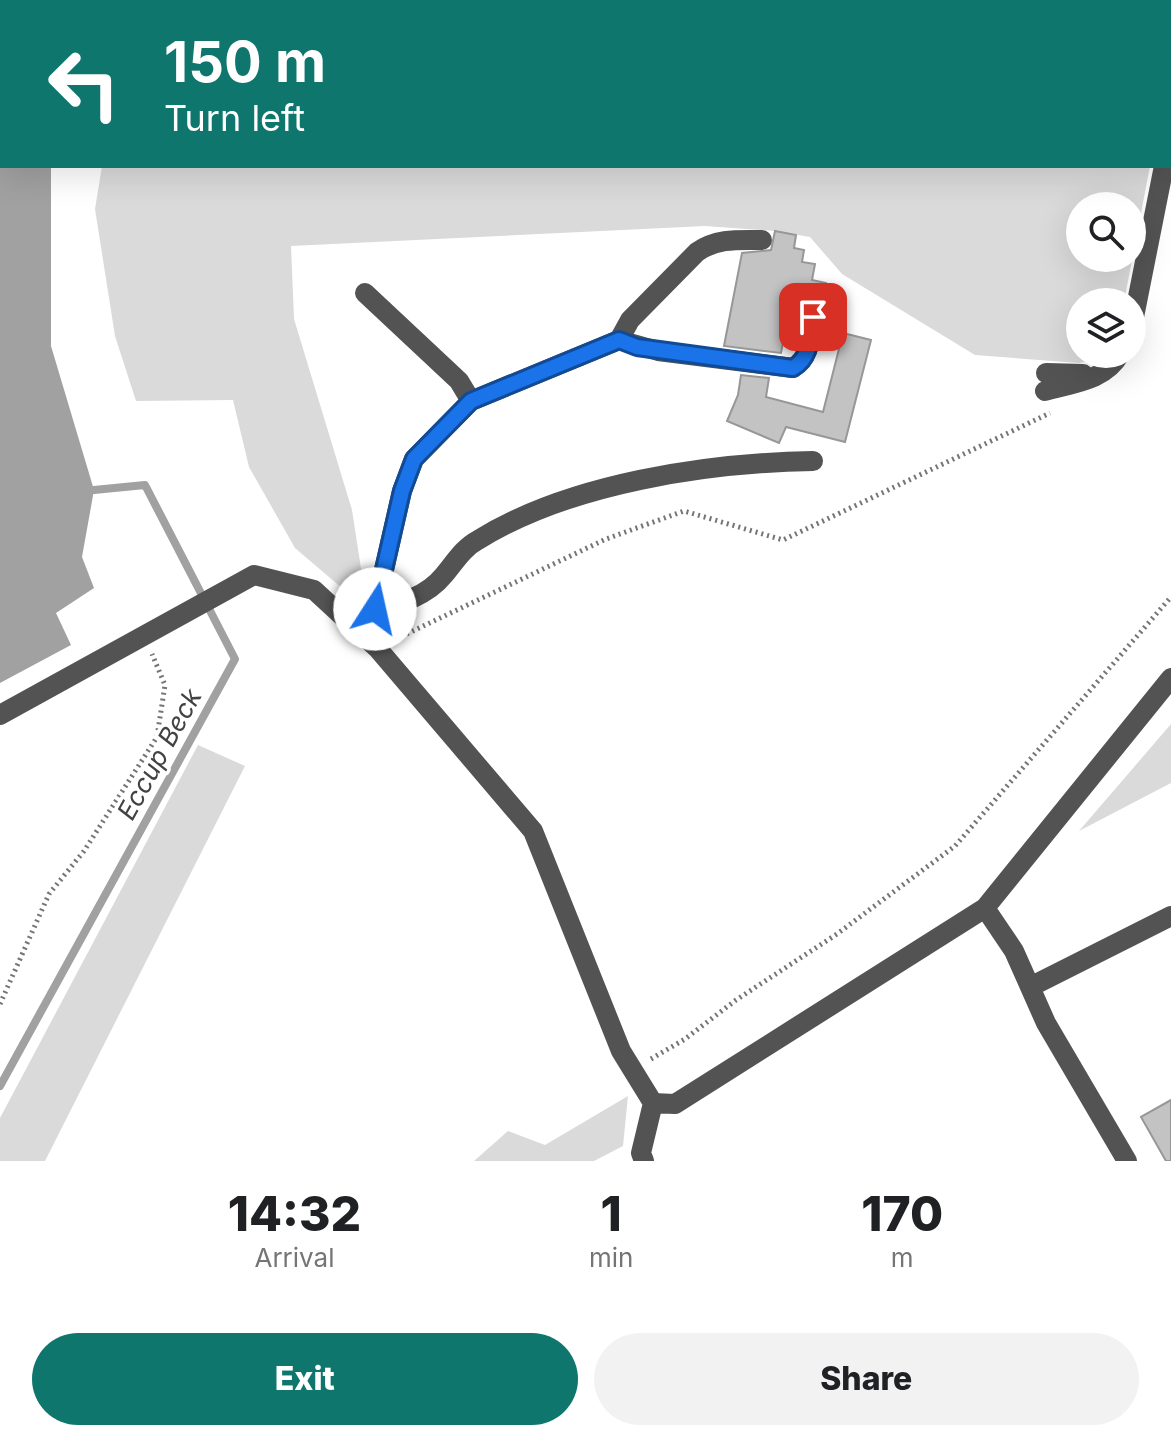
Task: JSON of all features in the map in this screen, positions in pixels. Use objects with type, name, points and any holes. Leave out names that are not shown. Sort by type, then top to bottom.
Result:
[{"type":"lane","points":[[1140,288],[1164,168]]},
{"type":"lane","points":[[358,630],[375,609],[402,491],[414,459],[471,401],[619,340],[630,320],[697,252],[709,244],[762,240]]},
{"type":"lane","points":[[365,293],[459,381],[471,401]]},
{"type":"lane","points":[[619,340],[637,347],[793,368],[807,355],[813,317]]},
{"type":"lane","points":[[1046,382],[1103,374],[1110,368]]},
{"type":"lane","points":[[375,609],[398,605],[421,594],[442,578],[462,551],[476,540],[533,512],[580,494],[737,465],[813,461]]},
{"type":"lane","points":[[0,715],[254,575],[314,590],[378,649],[533,831],[621,1051],[653,1103],[641,1153],[644,1161]]},
{"type":"lane","points":[[653,1103],[675,1104],[985,908],[1171,678]]},
{"type":"lane","points":[[985,908],[1014,951],[1046,1023],[1127,1161]]},
{"type":"lane","points":[[1030,987],[1171,916]]},
{"type":"path","points":[[378,649],[606,539],[684,511],[783,540],[1055,411]]},
{"type":"path","points":[[633,1069],[685,1039],[736,1000],[837,934],[955,846],[1171,597]]},
{"type":"path","points":[[0,1004],[49,894],[84,851],[157,737],[165,685],[159,665],[141,637]]},
{"type":"shaded area","points":[[0,168],[51,168],[51,346],[94,490],[82,557],[94,588],[56,613],[71,645],[0,683]]},
{"type":"shaded area","points":[[102,168],[1150,168],[1145,192],[1066,192],[1066,272],[1130,272],[1127,288],[1066,288],[1066,362],[975,355],[842,274],[810,237],[775,231],[705,226],[291,246],[294,319],[352,510],[364,588],[343,589],[295,548],[249,467],[233,400],[136,401],[115,336],[95,209]]},
{"type":"shaded area","points":[[1171,724],[1171,783],[1079,831]]},
{"type":"shaded area","points":[[198,745],[245,766],[45,1161],[0,1161],[0,1118]]},
{"type":"shaded area","points":[[628,1096],[623,1146],[594,1161],[474,1161],[508,1131],[545,1145]]},
{"type":"building","points":[[775,231],[796,235],[794,248],[804,250],[802,262],[815,264],[812,280],[826,283],[822,307],[814,304],[803,309],[790,307],[781,353],[724,346],[742,253],[771,250]]},
{"type":"building","points":[[843,333],[871,340],[845,442],[786,427],[779,443],[727,421],[738,395],[741,375],[769,378],[766,397],[823,412]]},
{"type":"building","points":[[1171,1100],[1171,1161],[1166,1161],[1141,1117]]},
{"type":"waterway","name":"Eccup Beck","points":[[0,1086],[235,659],[145,485],[94,490]]},
{"type":"route","points":[[375,609],[402,491],[414,459],[471,401],[619,340],[658,351],[793,368],[807,355],[813,317]]}]
